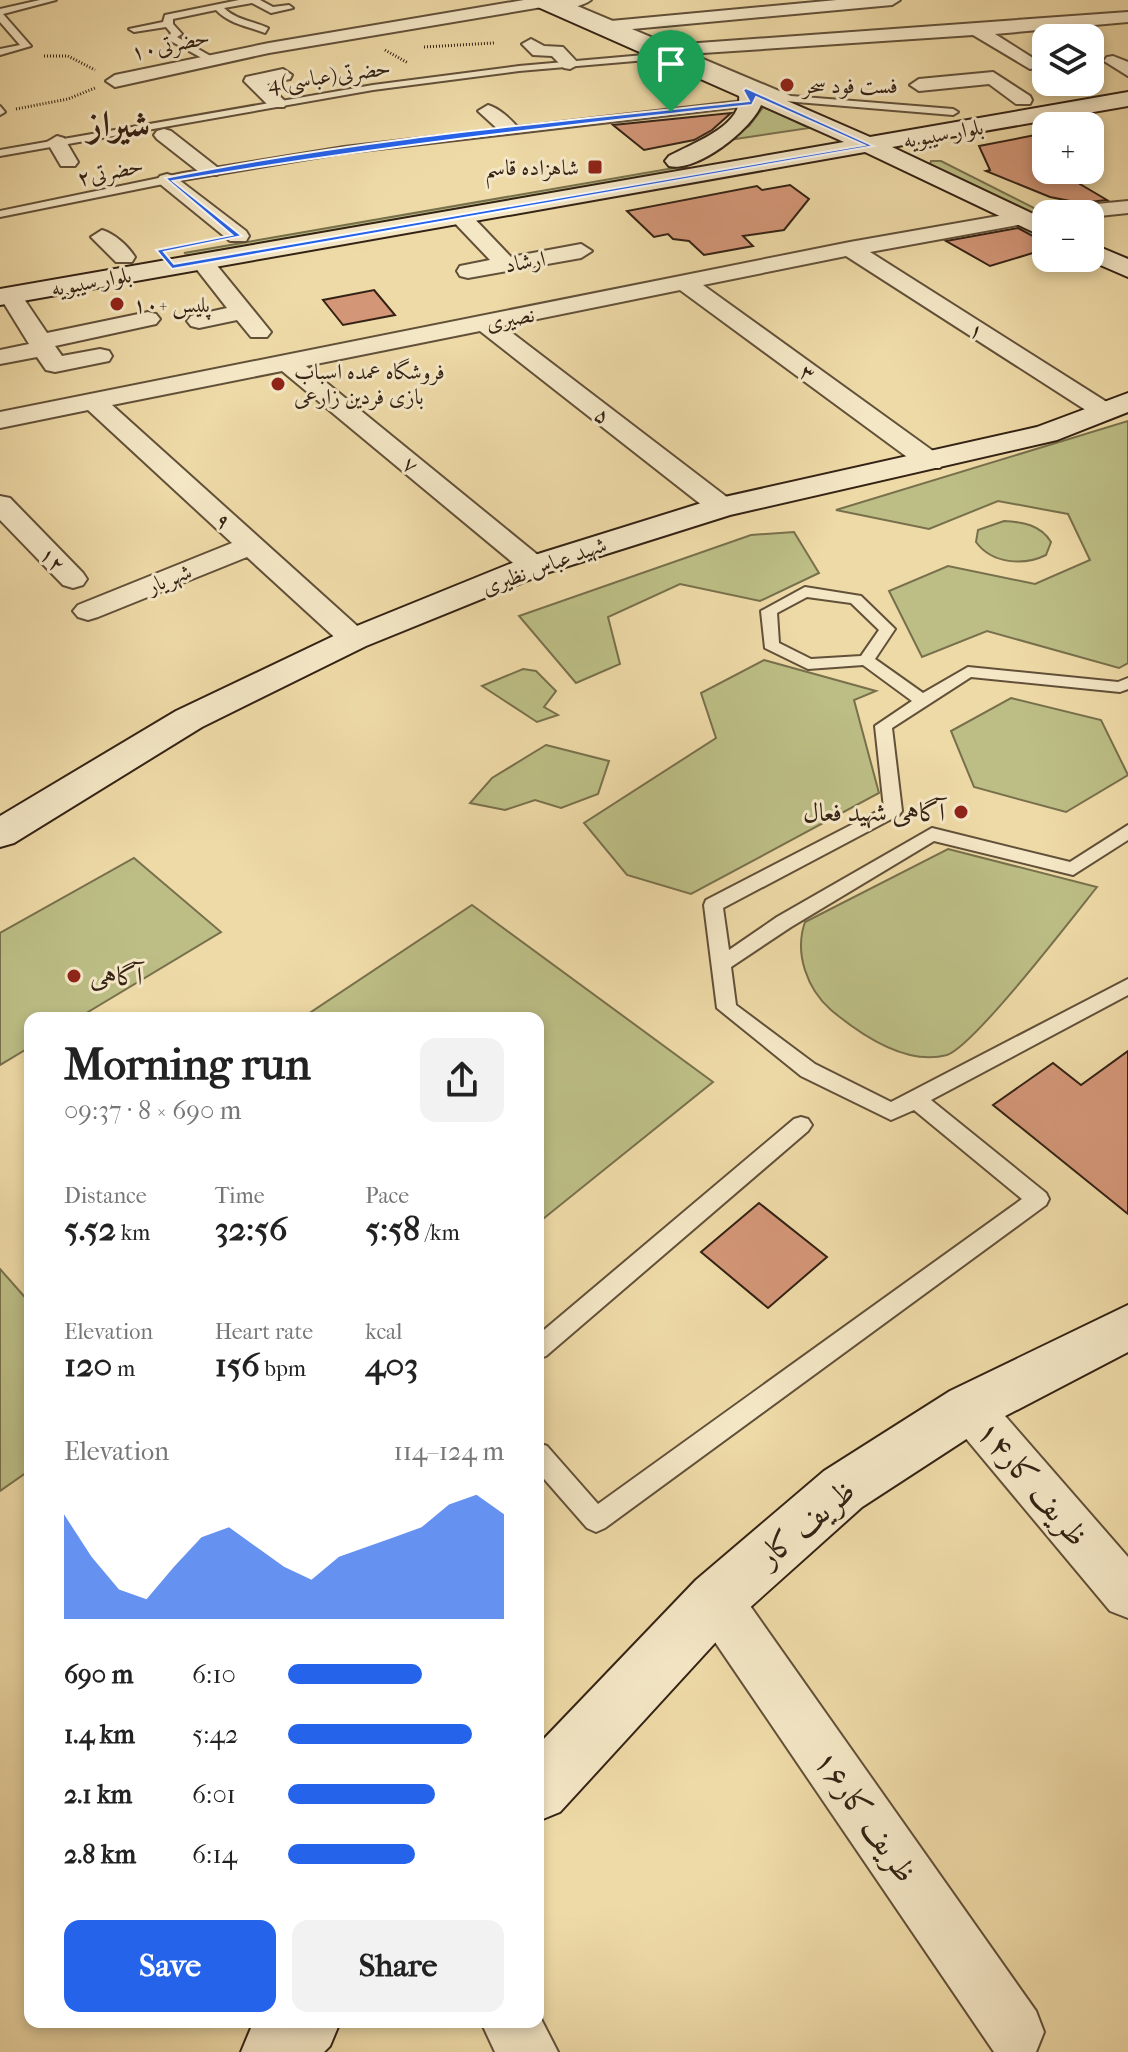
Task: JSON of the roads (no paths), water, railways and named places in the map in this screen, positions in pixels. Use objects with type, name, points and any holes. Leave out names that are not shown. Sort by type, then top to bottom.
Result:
[{"type":"main road","points":[[549,2],[871,146],[956,168],[1032,203]]},
{"type":"main road","name":"بلوار سیبویه","points":[[3,290],[166,258],[238,236],[1128,82]]},
{"type":"main road","points":[[677,161],[743,120],[755,95]]},
{"type":"main road","name":"بلوار سیبویه","points":[[3,290],[124,257],[202,262],[1128,99]]},
{"type":"main road","points":[[956,168],[962,136],[976,127]]},
{"type":"main road","points":[[766,164],[956,168],[1032,223]]},
{"type":"main road","points":[[1104,236],[1128,247]]},
{"type":"main road","points":[[1104,258],[1128,269]]},
{"type":"main road","name":"شهید عباس نظیری","points":[[4,823],[189,719],[354,639],[534,566],[722,507],[1046,434],[1116,406]]},
{"type":"main road","name":"ظریف کار","points":[[544,1784],[716,1600],[843,1489],[969,1408],[1128,1327]]},
{"type":"main road","points":[[275,2052],[300,2028]]},
{"type":"street","name":"حضرتی۱۰","points":[[115,81],[152,80],[211,60],[358,32],[549,2],[583,0]]},
{"type":"street","points":[[608,26],[892,0]]},
{"type":"street","points":[[666,53],[1128,17]]},
{"type":"street","points":[[977,30],[1030,64]]},
{"type":"street","points":[[531,44],[539,51],[557,51],[570,64]]},
{"type":"street","points":[[277,103],[253,81],[283,75]]},
{"type":"street","points":[[919,85],[993,78],[1023,100]]},
{"type":"street","points":[[488,111],[509,129]]},
{"type":"street","points":[[164,135],[210,171]]},
{"type":"street","points":[[57,142],[68,162]]},
{"type":"street","points":[[181,151],[214,145]]},
{"type":"street","points":[[167,180],[238,236]]},
{"type":"street","points":[[1104,209],[1128,207]]},
{"type":"street","points":[[460,217],[506,264]]},
{"type":"street","name":"نصیری","points":[[0,420],[850,249],[1021,218]]},
{"type":"street","points":[[102,237],[124,257]]},
{"type":"street","name":"۱","points":[[850,249],[1116,406]]},
{"type":"street","name":"ارشاد","points":[[468,271],[581,251]]},
{"type":"street","points":[[202,262],[259,332]]},
{"type":"street","name":"۳","points":[[684,282],[931,462]]},
{"type":"street","points":[[3,290],[55,365],[100,356]]},
{"type":"street","points":[[199,321],[243,312]]},
{"type":"street","points":[[0,357],[148,319]]},
{"type":"street","name":"۵","points":[[485,323],[722,507]]},
{"type":"street","name":"۷","points":[[288,363],[534,566]]},
{"type":"street","name":"۹","points":[[94,402],[354,639]]},
{"type":"street","name":"۱۲","points":[[0,504],[73,579]]},
{"type":"street","name":"شهریار","points":[[88,611],[251,545]]},
{"type":"street","name":"ظریف کار۱۴","points":[[969,1408],[1128,1594]]},
{"type":"street","name":"ظریف کار۱۶","points":[[716,1600],[1015,2032]]},
{"type":"street","points":[[514,2028],[528,2052]]},
{"type":"lane","points":[[0,52],[26,46],[0,14],[12,4],[52,0]]},
{"type":"lane","points":[[193,0],[231,20],[245,21],[265,30]]},
{"type":"lane","points":[[211,60],[170,37],[177,34],[168,24],[168,17],[253,0],[271,10],[289,8]]},
{"type":"lane","points":[[134,29],[168,24]]},
{"type":"lane","name":"4حضرتی(عباسی)","points":[[0,153],[277,103],[439,79],[666,53]]},
{"type":"lane","name":"حضرتی۲","points":[[0,214],[210,171],[755,95],[956,110]]},
{"type":"lane","points":[[866,660],[887,629],[856,599],[805,592],[769,611],[771,645],[808,664],[866,660],[923,701]]},
{"type":"lane","points":[[1128,683],[1120,687],[968,672],[883,726],[893,811],[713,905],[727,1008],[808,1070],[891,1112],[1128,986]]},
{"type":"lane","points":[[721,964],[784,922],[932,834],[1073,869],[1128,831]]},
{"type":"lane","points":[[544,1461],[596,1520],[1038,1199],[915,1099]]},
{"type":"lane","points":[[544,1344],[801,1125]]},
{"type":"place","name":"فست فود سحر","points":[[787,85]]},
{"type":"place","name":"شاهزاده قاسم","points":[[595,167]]},
{"type":"place","name":"پلیس +۱۰","points":[[117,304]]},
{"type":"place","name":"فروشگاه عمده اسباب بازی فردین زارعی","points":[[278,384]]},
{"type":"place","name":"آگاهی شهید فعال","points":[[961,812]]},
{"type":"place","name":"آگاهی","points":[[74,976]]},
{"type":"district","name":"شیراز","points":[[119,123]]}]
